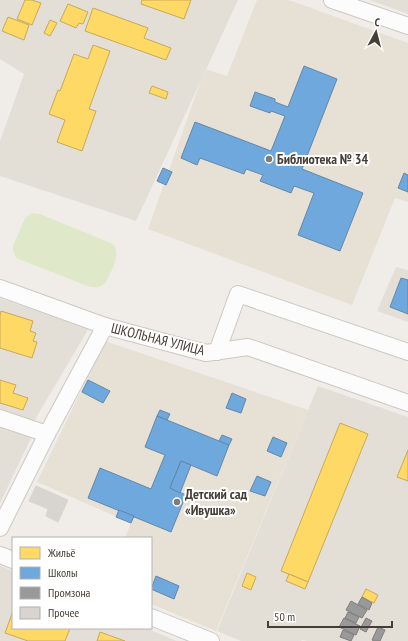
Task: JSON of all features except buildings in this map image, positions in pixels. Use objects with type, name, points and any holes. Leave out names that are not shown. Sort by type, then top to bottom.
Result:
[{"type":"street","points":[[332,0],[408,26]]},
{"type":"street","name":"ШКОЛЬНАЯ УЛИЦА","points":[[0,288],[105,326],[206,353],[248,347],[408,403]]},
{"type":"street","points":[[217,352],[238,294],[408,352]]},
{"type":"street","points":[[0,528],[47,434],[105,326]]},
{"type":"street","points":[[0,418],[47,434]]},
{"type":"street","points":[[0,555],[12,560]]},
{"type":"street","points":[[152,617],[211,641]]},
{"type":"shaded area","points":[[0,0],[238,0],[136,221],[0,176],[0,141],[24,74],[0,59]]},
{"type":"shaded area","points":[[257,0],[289,0],[408,43],[408,202],[395,198],[352,305],[148,229],[205,69],[227,76]]},
{"type":"shaded area","points":[[370,0],[408,0],[408,14]]},
{"type":"shaded area","points":[[396,267],[408,270],[408,322],[377,311]]},
{"type":"shaded area","points":[[0,298],[89,328],[33,423],[0,412]]},
{"type":"shaded area","name":"Детский сад «Ивушка»","points":[[105,341],[308,410],[216,631],[152,604],[152,537],[125,537],[131,523],[37,482]]},
{"type":"shaded area","points":[[318,386],[408,417],[408,641],[241,641],[217,631]]},
{"type":"shaded area","points":[[0,425],[32,436],[0,503]]},
{"type":"shaded area","points":[[0,566],[12,571],[12,629],[148,629],[177,641],[0,641]]},
{"type":"green space","points":[[32,213],[40,214],[113,244],[116,258],[106,282],[99,287],[90,287],[16,258],[13,246],[25,218]]},
{"type":"place","name":"Библиотека № 34","points":[[269,159]]},
{"type":"place","name":"Детский сад «Ивушка»","points":[[177,502]]}]
